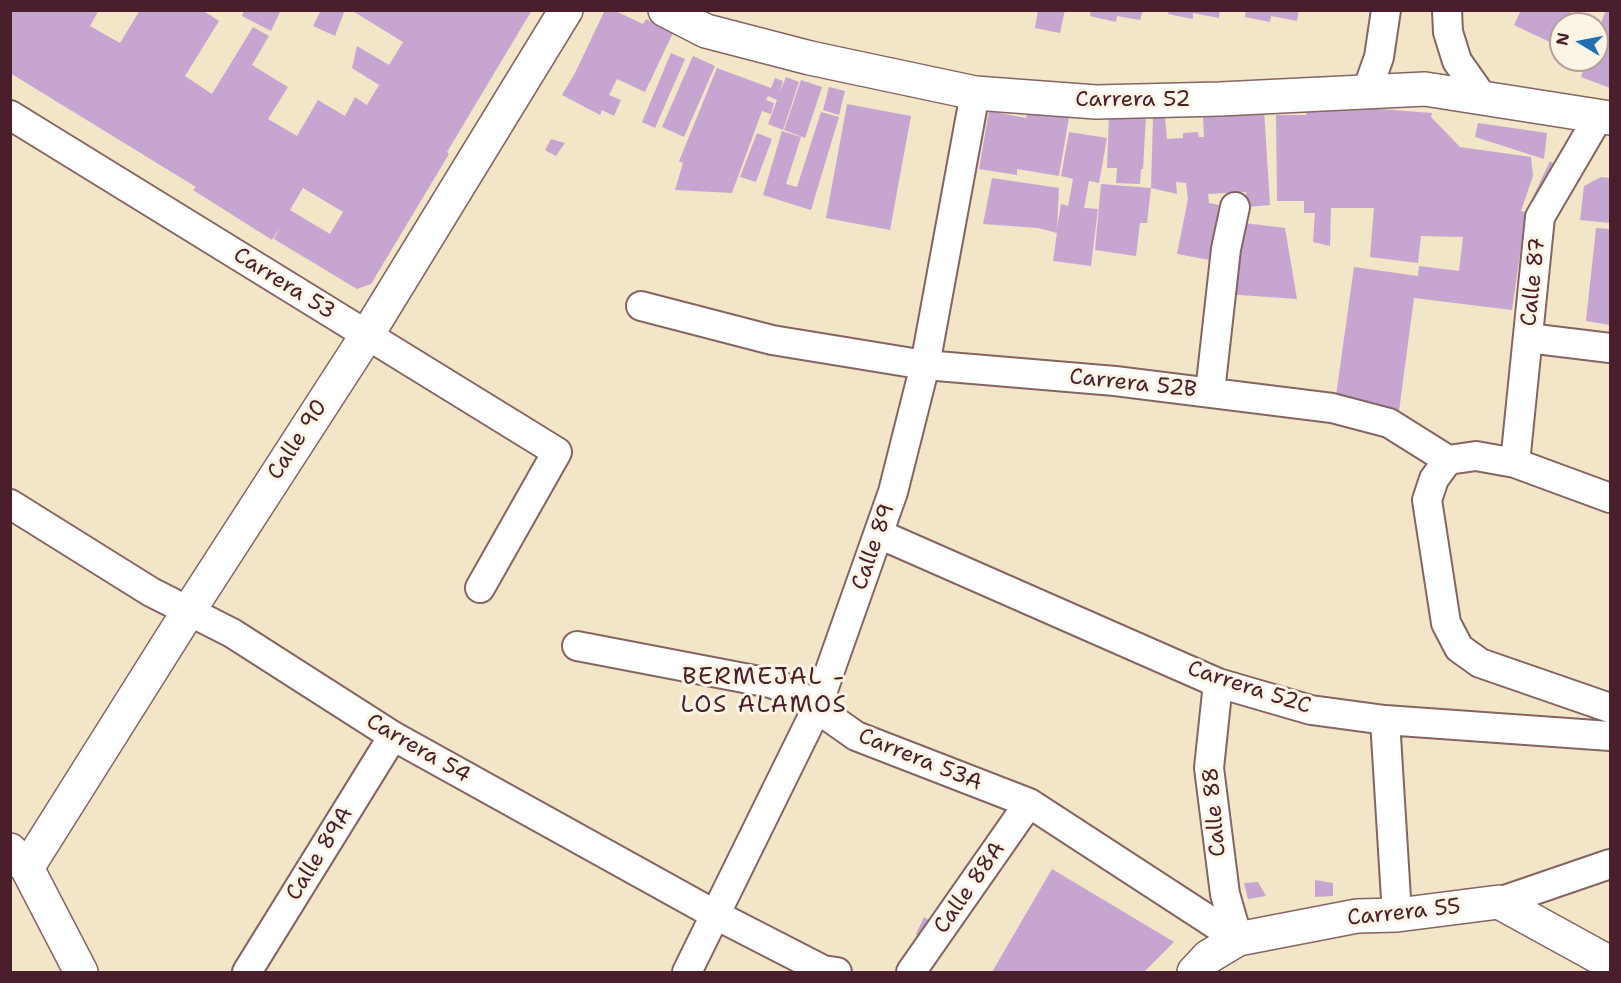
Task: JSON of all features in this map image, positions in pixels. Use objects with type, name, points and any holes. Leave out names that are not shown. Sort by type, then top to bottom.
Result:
[{"type":"street","name":"Calle 90","points":[[19,859],[188,612],[367,335],[566,10]]},
{"type":"street","name":"Carrera 52","points":[[665,10],[706,31],[810,58],[975,93],[1096,102],[1220,99],[1425,89],[1605,117]]},
{"type":"street","points":[[1367,91],[1379,57],[1386,10]]},
{"type":"street","points":[[1447,10],[1448,32],[1457,61],[1483,98]]},
{"type":"street","name":"Calle 89","points":[[687,972],[816,710],[893,492],[925,365],[975,93]]},
{"type":"street","name":"Carrera 53","points":[[10,115],[557,452],[480,588]]},
{"type":"street","name":"Calle 87","points":[[1515,464],[1540,217],[1605,117]]},
{"type":"street","points":[[1210,392],[1226,249],[1235,207]]},
{"type":"street","name":"Carrera 52B","points":[[641,306],[772,340],[925,365],[1115,381],[1332,408],[1389,423],[1448,460]]},
{"type":"street","points":[[1528,339],[1611,348]]},
{"type":"street","points":[[1611,498],[1515,464],[1476,456],[1448,460],[1434,479],[1427,500],[1446,623],[1459,648],[1480,663],[1611,708]]},
{"type":"street","name":"Carrera 54","points":[[10,504],[151,592],[232,633],[393,736],[714,915],[823,970],[837,972]]},
{"type":"street","name":"Carrera 52C","points":[[879,534],[1218,683],[1311,710],[1385,720],[1611,736]]},
{"type":"street","name":"Carrera 53A","points":[[577,646],[770,683],[791,690],[816,710],[856,736],[1029,803],[1238,939]]},
{"type":"street","name":"Calle 88","points":[[1218,683],[1209,768],[1225,894],[1238,939]]},
{"type":"street","points":[[1385,720],[1397,915]]},
{"type":"street","name":"Calle 89A","points":[[247,972],[393,736]]},
{"type":"street","name":"Calle 88A","points":[[911,972],[1029,803]]},
{"type":"street","points":[[19,859],[81,972]]},
{"type":"street","points":[[1499,902],[1611,864]]},
{"type":"street","points":[[1499,902],[1611,963]]},
{"type":"street","name":"Carrera 55","points":[[1194,972],[1208,957],[1238,939],[1357,916],[1397,915],[1499,902]]},
{"type":"building","points":[[10,10],[99,10],[90,26],[120,43],[140,10],[202,10],[219,21],[185,76],[212,94],[253,27],[269,36],[252,65],[288,87],[268,119],[297,136],[318,100],[345,116],[355,97],[367,105],[379,85],[352,68],[357,46],[389,65],[403,42],[351,10],[532,10],[371,284],[357,289],[274,239],[280,228],[272,240],[193,190],[196,187],[10,73]],"holes":[[[303,188],[343,212],[330,234],[290,210]]]},
{"type":"building","points":[[244,10],[281,10],[271,31],[242,16]]},
{"type":"building","points":[[321,10],[345,10],[335,36],[313,26]]},
{"type":"building","points":[[605,10],[613,10],[643,24],[646,19],[673,33],[645,92],[617,79],[609,95],[621,100],[614,116],[602,110],[600,115],[562,95]]},
{"type":"building","points":[[1038,10],[1065,10],[1060,33],[1035,28]]},
{"type":"building","points":[[1091,10],[1143,10],[1140,20],[1117,16],[1116,22],[1090,16]]},
{"type":"building","points":[[1169,10],[1220,10],[1219,18],[1193,13],[1193,19],[1168,14]]},
{"type":"building","points":[[1246,10],[1299,10],[1297,21],[1271,16],[1270,22],[1245,17]]},
{"type":"building","points":[[1521,10],[1572,10],[1571,12],[1549,12],[1549,42],[1514,25]]},
{"type":"building","points":[[1610,10],[1610,88],[1581,77],[1583,72],[1609,72],[1609,12],[1605,12]]},
{"type":"building","points":[[671,53],[685,59],[655,128],[642,122]]},
{"type":"building","points":[[693,56],[715,66],[684,137],[662,127]]},
{"type":"building","points":[[717,68],[771,88],[775,78],[783,81],[780,92],[786,77],[799,82],[783,130],[768,124],[777,100],[768,96],[766,100],[774,103],[771,114],[762,111],[732,193],[675,190],[683,163],[679,161]]},
{"type":"building","points":[[801,80],[822,87],[805,138],[784,130]]},
{"type":"building","points":[[829,87],[845,91],[839,115],[823,110]]},
{"type":"building","points":[[847,104],[911,116],[890,230],[826,218]]},
{"type":"building","points":[[1367,108],[1432,113],[1431,117],[1460,147],[1531,157],[1533,176],[1521,211],[1526,212],[1512,310],[1414,298],[1399,411],[1335,403],[1354,267],[1418,276],[1419,266],[1459,271],[1463,237],[1421,236],[1418,263],[1370,257],[1374,208],[1331,208],[1330,246],[1313,242],[1315,213],[1304,213],[1304,201],[1277,201],[1276,115],[1306,115],[1307,111],[1367,110]]},
{"type":"building","points":[[1264,109],[1270,205],[1247,207],[1246,192],[1208,194],[1209,203],[1220,205],[1210,260],[1177,254],[1188,199],[1186,183],[1176,182],[1177,194],[1151,188],[1153,117],[1165,117],[1167,139],[1183,138],[1183,133],[1198,132],[1199,137],[1204,137],[1203,117],[1242,115],[1241,110]]},
{"type":"building","points":[[1028,110],[1069,117],[1059,176],[1017,169],[1017,175],[979,169],[989,111],[1026,118]]},
{"type":"building","points":[[821,112],[839,117],[811,210],[763,195],[782,131],[801,137],[786,184],[797,187]]},
{"type":"building","points":[[1109,115],[1146,117],[1140,184],[1116,183],[1117,168],[1107,168]]},
{"type":"building","points":[[1478,123],[1547,133],[1544,159],[1475,137]]},
{"type":"building","points":[[1069,132],[1107,138],[1099,183],[1089,181],[1084,208],[1098,209],[1091,266],[1053,261],[1057,233],[1038,228],[983,224],[992,178],[1059,188],[1057,229],[1061,204],[1068,206],[1073,179],[1061,176]]},
{"type":"building","points":[[757,133],[772,139],[756,182],[740,177]]},
{"type":"building","points":[[551,139],[565,143],[556,156],[545,150]]},
{"type":"building","points":[[1550,161],[1561,169],[1540,205],[1530,203]]},
{"type":"building","points":[[1601,177],[1610,178],[1610,223],[1580,220],[1584,186]]},
{"type":"building","points":[[1101,184],[1151,188],[1147,223],[1140,223],[1136,256],[1095,250]]},
{"type":"building","points":[[1236,222],[1285,228],[1297,299],[1225,294]]},
{"type":"building","points":[[1596,228],[1610,229],[1610,325],[1586,321]]},
{"type":"building","points":[[1052,869],[1174,942],[1144,972],[992,972]]},
{"type":"building","points":[[1315,880],[1333,883],[1333,896],[1315,897]]},
{"type":"building","points":[[1258,882],[1266,896],[1248,899],[1244,883]]},
{"type":"building","points":[[924,917],[934,924],[922,942],[916,934]]},
{"type":"district","name":"BERMEJAL - LOS ALAMOS","points":[[764,692]]}]
